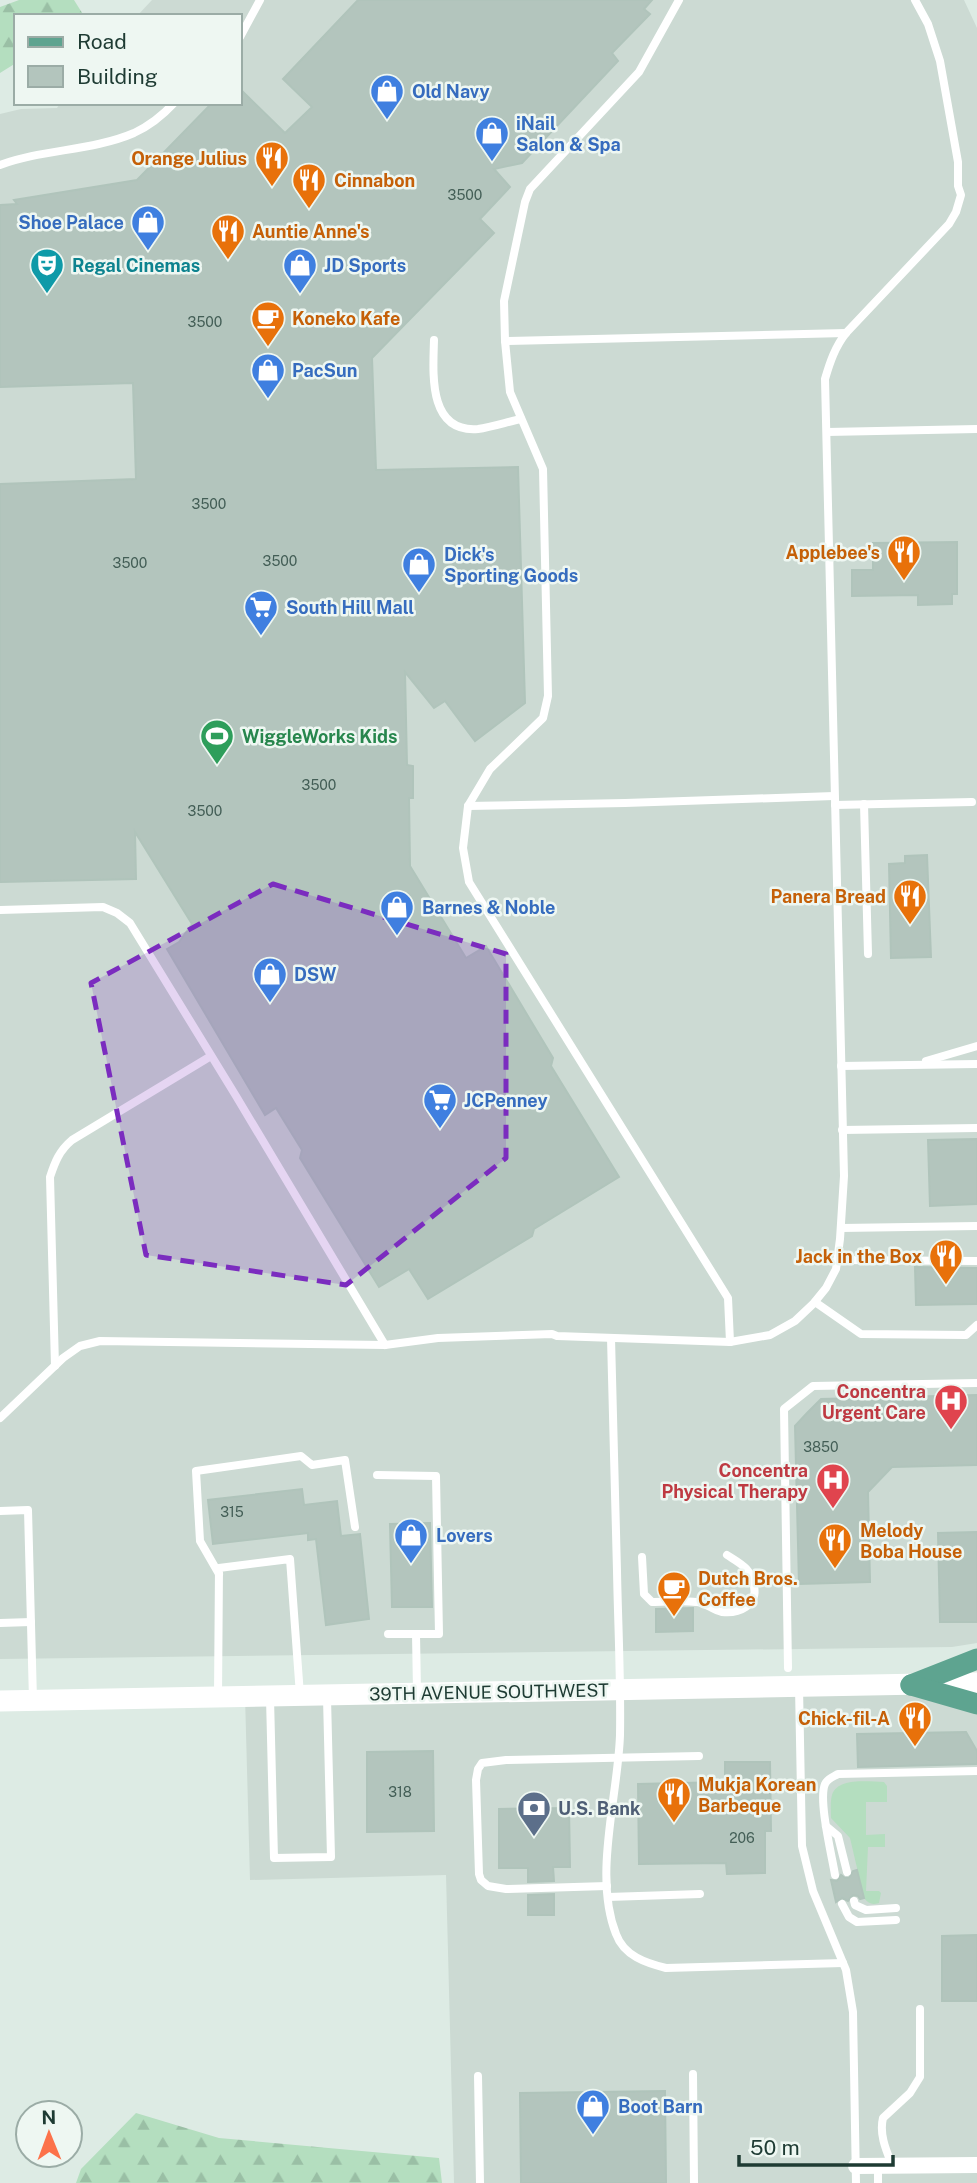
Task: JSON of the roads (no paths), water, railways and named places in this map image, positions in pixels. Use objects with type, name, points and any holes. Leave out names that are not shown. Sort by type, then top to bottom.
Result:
[{"type":"main road","points":[[911,1685],[977,1659]]},
{"type":"main road","name":"39TH AVENUE SOUTHWEST","points":[[0,1701],[620,1690],[793,1678],[911,1685],[977,1684]]},
{"type":"main road","points":[[911,1685],[977,1704]]},
{"type":"street","points":[[856,2166],[977,2165]]},
{"type":"lane","points":[[242,33],[260,0]]},
{"type":"lane","points":[[679,0],[639,72],[530,189],[524,202],[505,301],[505,341],[510,392],[543,468],[548,696],[543,718],[490,769],[468,806],[463,848],[469,882],[728,1298],[730,1342]]},
{"type":"lane","points":[[0,1418],[80,1346],[100,1341],[385,1345],[438,1338],[552,1334],[730,1342],[770,1335],[795,1321],[826,1288],[836,1269],[844,1176],[825,379],[839,343],[846,333],[949,224],[961,195],[958,186],[958,162],[940,61],[928,24],[915,0]]},
{"type":"lane","points":[[0,165],[126,136],[162,116],[172,105]]},
{"type":"lane","points":[[505,341],[846,333]]},
{"type":"lane","points":[[433,340],[433,383],[441,413],[458,426],[477,429],[521,419]]},
{"type":"lane","points":[[827,432],[977,429]]},
{"type":"lane","points":[[468,806],[835,800],[864,804],[972,802]]},
{"type":"lane","points":[[864,804],[868,954]]},
{"type":"lane","points":[[0,910],[103,907],[130,923],[385,1345]]},
{"type":"lane","points":[[915,1065],[977,1046]]},
{"type":"lane","points":[[55,1366],[50,1177],[56,1158],[72,1140],[211,1056]]},
{"type":"lane","points":[[841,1066],[977,1063]]},
{"type":"lane","points":[[842,1130],[977,1128]]},
{"type":"lane","points":[[841,1228],[977,1226]]},
{"type":"lane","points":[[837,1260],[977,1261]]},
{"type":"lane","points":[[815,1302],[861,1334],[966,1335],[977,1325]]},
{"type":"lane","points":[[611,1338],[620,1690],[618,1758],[609,1829],[607,1886],[616,1937],[624,1949],[649,1964],[666,1968],[843,1963]]},
{"type":"lane","points":[[856,2183],[851,1991],[843,1963],[813,1891],[802,1846],[788,1612],[784,1409],[813,1387],[977,1383]]},
{"type":"lane","points":[[219,1574],[200,1541],[196,1471],[301,1456],[312,1465],[345,1460],[355,1527]]},
{"type":"lane","points":[[377,1475],[436,1476],[439,1634],[388,1634]]},
{"type":"lane","points":[[0,1511],[28,1510],[33,1700]]},
{"type":"lane","points":[[642,1557],[644,1594],[652,1602],[699,1602],[719,1612],[739,1611],[747,1608],[753,1601],[754,1583],[748,1568],[727,1555]]},
{"type":"lane","points":[[218,1697],[219,1569],[290,1559],[300,1695]]},
{"type":"lane","points":[[0,1623],[31,1622]]},
{"type":"lane","points":[[416,1634],[417,1693]]},
{"type":"lane","points":[[270,1696],[274,1858],[286,1858],[331,1857],[327,1695]]},
{"type":"lane","points":[[607,1886],[506,1889],[488,1886],[481,1880],[477,1806],[478,1769],[482,1763],[506,1760],[699,1756]]},
{"type":"lane","points":[[835,1875],[826,1826],[823,1788],[828,1779],[838,1774],[977,1771]]},
{"type":"lane","points":[[826,1826],[838,1836],[847,1872]]},
{"type":"lane","points":[[608,1897],[700,1894]]},
{"type":"lane","points":[[854,1901],[855,1905],[866,1910],[896,1909]]},
{"type":"lane","points":[[842,1904],[849,1917],[857,1922],[896,1920]]},
{"type":"lane","points":[[878,2183],[885,2165],[883,2118],[910,2093],[920,2077],[920,2009]]},
{"type":"lane","points":[[693,2074],[694,2183]]},
{"type":"lane","points":[[478,2076],[480,2183]]},
{"type":"place","name":"Old Navy","points":[[387,121]]},
{"type":"place","name":"iNail Salon & Spa","points":[[492,163]]},
{"type":"place","name":"Orange Julius","points":[[272,188]]},
{"type":"place","name":"Cinnabon","points":[[309,210]]},
{"type":"place","name":"Shoe Palace","points":[[148,252]]},
{"type":"place","name":"Auntie Anne's","points":[[228,261]]},
{"type":"place","name":"Regal Cinemas","points":[[47,295]]},
{"type":"place","name":"JD Sports","points":[[300,295]]},
{"type":"place","name":"Koneko Kafe","points":[[268,348]]},
{"type":"place","name":"PacSun","points":[[268,400]]},
{"type":"place","name":"Applebee's","points":[[904,582]]},
{"type":"place","name":"Dick's Sporting Goods","points":[[419,594]]},
{"type":"place","name":"South Hill Mall","points":[[261,637]]},
{"type":"place","name":"WiggleWorks Kids","points":[[217,766]]},
{"type":"place","name":"Panera Bread","points":[[910,926]]},
{"type":"place","name":"Barnes & Noble","points":[[397,937]]},
{"type":"place","name":"DSW","points":[[270,1004]]},
{"type":"place","name":"JCPenney","points":[[440,1130]]},
{"type":"place","name":"Jack in the Box","points":[[946,1286]]},
{"type":"place","name":"Concentra Urgent Care","points":[[951,1431]]},
{"type":"place","name":"Concentra Physical Therapy","points":[[833,1510]]},
{"type":"place","name":"Lovers","points":[[411,1565]]},
{"type":"place","name":"Melody Boba House","points":[[835,1570]]},
{"type":"place","name":"Dutch Bros. Coffee","points":[[674,1618]]},
{"type":"place","name":"Chick-fil-A","points":[[915,1748]]},
{"type":"place","name":"Mukja Korean Barbeque","points":[[674,1824]]},
{"type":"place","name":"U.S. Bank","points":[[534,1838]]},
{"type":"place","name":"Boot Barn","points":[[593,2136]]}]
